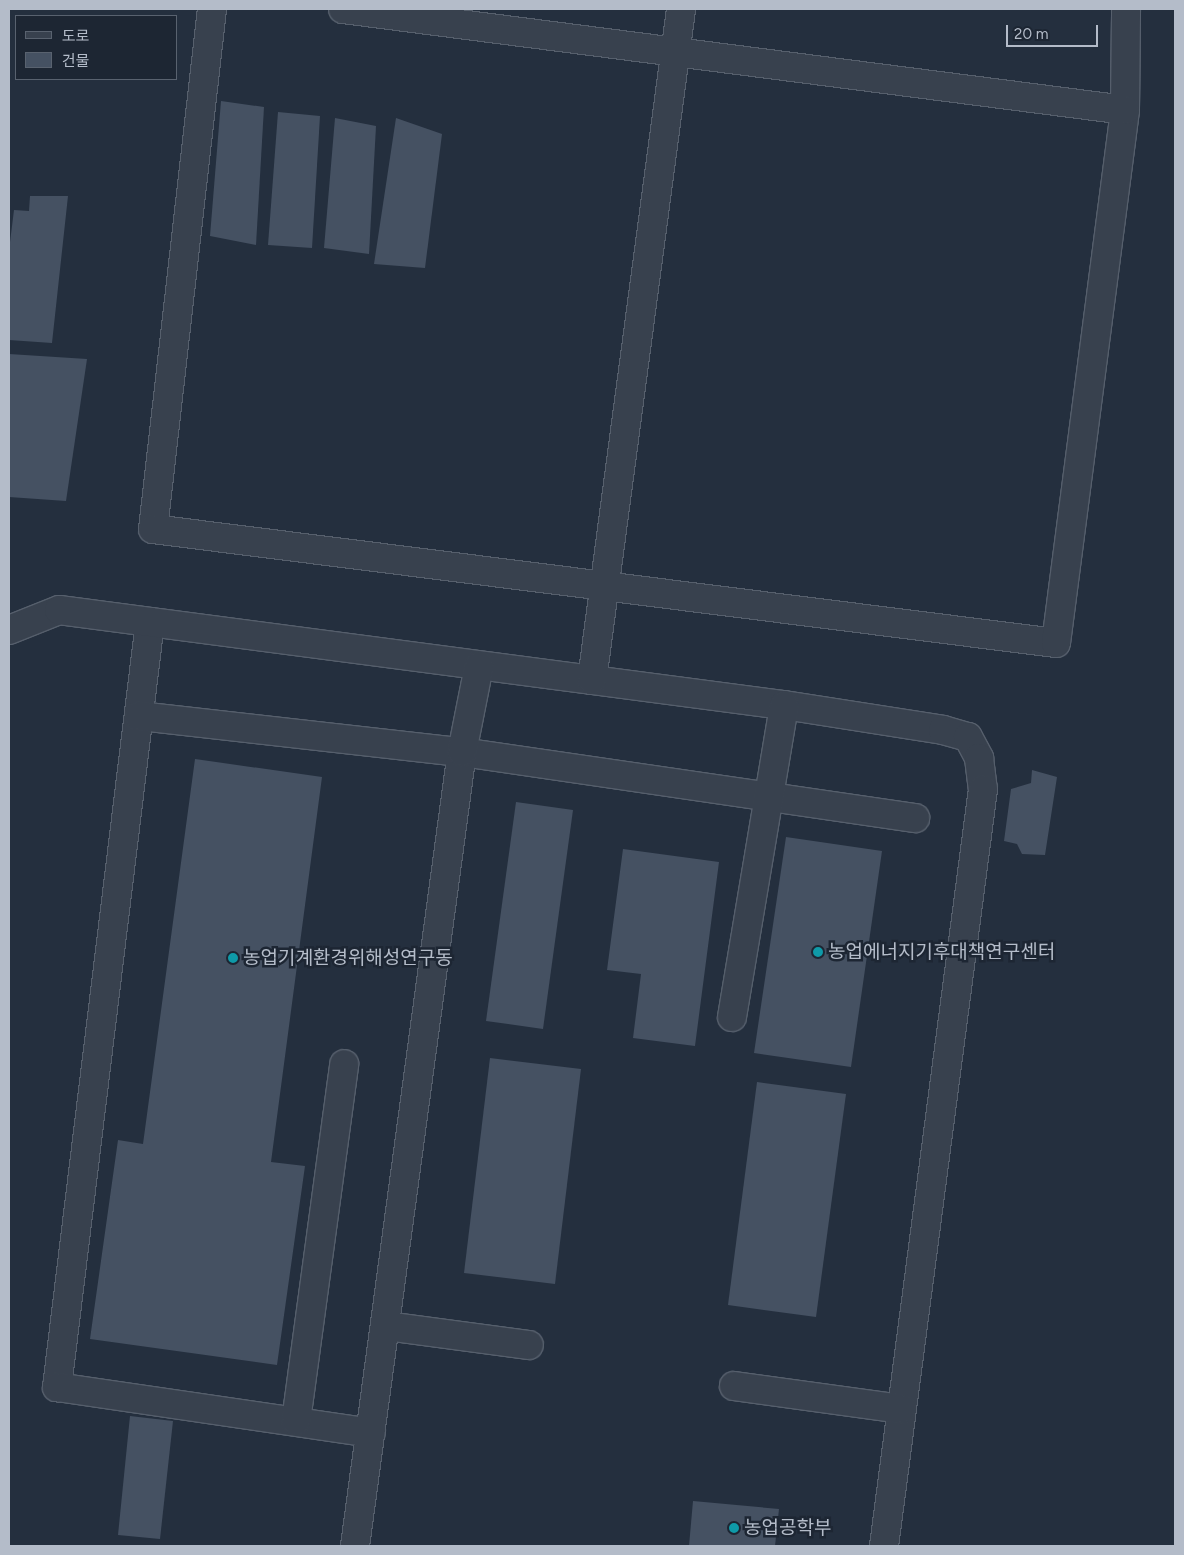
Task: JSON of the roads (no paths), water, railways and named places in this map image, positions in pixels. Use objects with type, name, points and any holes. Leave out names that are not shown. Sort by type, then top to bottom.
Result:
[{"type":"lane","points":[[212,9],[154,529],[1056,643],[1125,110],[1126,9]]},
{"type":"lane","points":[[343,9],[1125,110]]},
{"type":"lane","points":[[592,680],[603,585],[681,9]]},
{"type":"lane","points":[[9,630],[59,610],[784,706],[943,730],[968,737],[979,758],[983,789],[884,1546]]},
{"type":"lane","points":[[150,622],[57,1387],[296,1421],[371,1434]]},
{"type":"lane","points":[[355,1546],[462,752],[479,666]]},
{"type":"lane","points":[[732,1018],[784,706]]},
{"type":"lane","points":[[139,716],[462,752],[769,794],[915,818]]},
{"type":"lane","points":[[296,1421],[344,1064]]},
{"type":"lane","points":[[386,1326],[529,1345]]},
{"type":"lane","points":[[734,1386],[902,1409]]},
{"type":"place","name":"농업에너지기후대책연구센터","points":[[818,952]]},
{"type":"place","name":"농업기계환경위해성연구동","points":[[233,958]]},
{"type":"place","name":"농업공학부","points":[[734,1528]]}]
